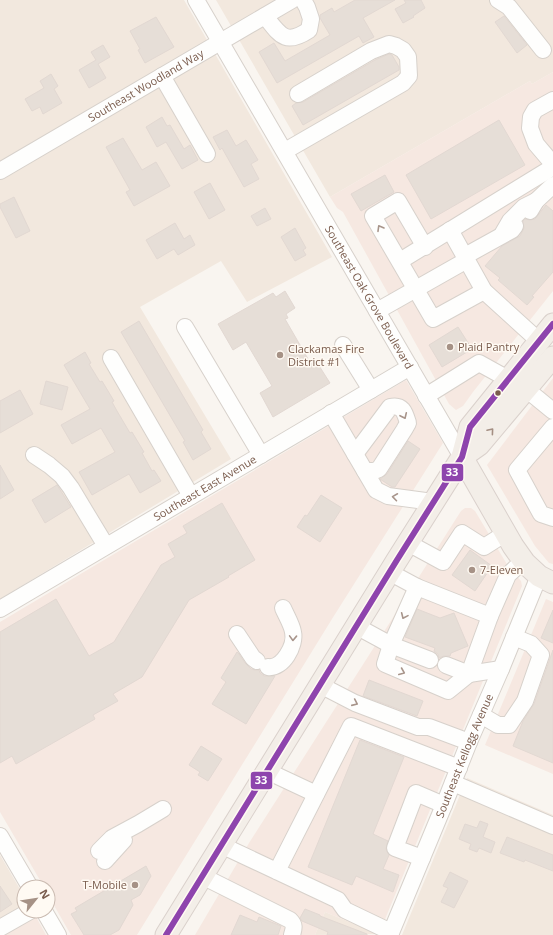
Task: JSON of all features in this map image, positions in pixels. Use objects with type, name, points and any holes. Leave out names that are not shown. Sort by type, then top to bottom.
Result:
[{"type":"main road","points":[[166,935],[389,572],[462,458],[470,427],[553,324]]},
{"type":"main road","points":[[462,458],[479,445],[553,357]]},
{"type":"main road","name":"Southeast Oak Grove Boulevard","points":[[462,458],[523,561],[533,572],[546,580]]},
{"type":"street","name":"Southeast Oak Grove Boulevard","points":[[196,0],[462,458]]},
{"type":"street","name":"Southeast Woodland Way","points":[[0,171],[292,0]]},
{"type":"street","points":[[265,16],[277,31],[286,38],[293,38],[301,35],[309,30],[311,19],[303,0]]},
{"type":"street","points":[[498,0],[509,7],[542,50]]},
{"type":"street","points":[[285,151],[403,83],[409,76],[408,57],[403,50],[388,44],[371,51],[298,94]]},
{"type":"street","points":[[162,76],[207,154]]},
{"type":"street","points":[[400,262],[553,166],[536,144],[530,128],[531,117],[535,110],[553,100]]},
{"type":"street","points":[[526,214],[536,201],[553,185]]},
{"type":"street","points":[[425,247],[398,201],[374,216],[433,319],[484,291]]},
{"type":"street","points":[[502,235],[510,221],[524,207],[536,201]]},
{"type":"street","points":[[378,311],[512,230],[515,226]]},
{"type":"street","points":[[450,230],[484,291],[539,341]]},
{"type":"street","points":[[185,327],[261,455]]},
{"type":"street","points":[[343,345],[371,390]]},
{"type":"street","points":[[111,358],[191,496]]},
{"type":"street","points":[[426,396],[479,364],[508,379]]},
{"type":"street","name":"Southeast East Avenue","points":[[2,605],[106,546],[410,367]]},
{"type":"street","points":[[526,389],[553,411]]},
{"type":"street","points":[[356,454],[390,407],[396,406],[400,408],[405,414],[408,423],[379,468],[374,471],[365,471]]},
{"type":"street","points":[[331,413],[376,490],[388,496],[433,502]]},
{"type":"street","points":[[553,427],[517,470],[541,514],[553,518]]},
{"type":"street","points":[[34,455],[62,476],[71,488],[106,546]]},
{"type":"street","points":[[408,543],[443,562],[462,533],[484,547],[506,533]]},
{"type":"street","points":[[417,587],[391,645],[385,664],[448,691],[468,674],[490,616],[508,575],[523,561]]},
{"type":"street","points":[[389,572],[417,587],[490,616]]},
{"type":"street","name":"Southeast Kellogg Avenue","points":[[390,934],[514,637],[546,580]]},
{"type":"street","points":[[236,634],[264,660],[281,662],[290,650],[293,643],[293,632],[283,608]]},
{"type":"street","points":[[356,626],[391,645],[430,660]]},
{"type":"street","points":[[481,715],[498,725],[509,725],[525,701],[541,655],[531,644],[514,637]]},
{"type":"street","points":[[446,665],[468,674],[501,669]]},
{"type":"street","points":[[320,685],[355,703],[418,727],[429,727],[469,742]]},
{"type":"street","points":[[277,871],[351,726],[456,776],[553,826]]},
{"type":"street","points":[[267,771],[316,794]]},
{"type":"street","points":[[422,858],[395,848],[416,793],[444,806]]},
{"type":"street","points":[[102,856],[138,824],[163,809]]},
{"type":"street","points":[[1,840],[25,879]]},
{"type":"street","points":[[221,845],[338,900],[345,910],[390,934]]},
{"type":"street","points":[[202,876],[290,920],[294,924],[293,932]]},
{"type":"street","points":[[0,928],[16,919]]},
{"type":"street","points":[[49,919],[58,935]]},
{"type":"shaded area","points":[[0,0],[184,0],[332,257],[247,302],[221,261],[140,307],[231,459],[0,599]]},
{"type":"shaded area","points":[[216,0],[553,0],[553,72],[532,84],[530,81],[330,197]]},
{"type":"shaded area","points":[[553,72],[553,291],[463,406],[456,410],[449,404],[343,212],[337,208],[330,197],[530,81],[532,84]]},
{"type":"shaded area","points":[[553,378],[553,564],[549,563],[535,546],[487,465]]},
{"type":"shaded area","points":[[406,380],[443,443],[332,619],[137,935],[71,935],[56,909],[56,879],[39,879],[0,812],[0,622]]},
{"type":"shaded area","points":[[465,508],[471,508],[475,511],[508,566],[521,581],[522,586],[379,934],[325,912],[315,935],[195,935],[249,843],[461,511]]},
{"type":"shaded area","points":[[546,599],[553,602],[553,774],[485,745]]},
{"type":"shaded area","points":[[467,778],[553,815],[553,935],[402,935]]},
{"type":"shaded area","points":[[0,855],[16,882],[16,919],[0,935]]},
{"type":"shaded area","points":[[325,912],[379,934],[315,935]]},
{"type":"shaded area","points":[[28,919],[37,919],[46,935],[0,935]]},
{"type":"building","points":[[355,0],[395,0],[363,18],[374,37],[363,43],[359,36],[277,83],[259,52],[274,43],[285,61],[330,35],[320,18],[320,15],[332,8],[334,12]]},
{"type":"building","points":[[404,0],[421,0],[425,8],[413,16],[414,17],[403,23],[395,9],[406,3]]},
{"type":"building","points":[[504,16],[527,45],[517,53],[495,22]]},
{"type":"building","points":[[156,17],[174,47],[145,63],[138,50],[140,49],[130,31]]},
{"type":"building","points":[[103,45],[110,57],[98,64],[106,78],[89,88],[79,70],[96,60],[91,52]]},
{"type":"building","points":[[389,54],[392,55],[399,67],[399,70],[303,125],[292,106],[296,103],[303,102],[375,60]]},
{"type":"building","points":[[51,74],[58,86],[54,89],[62,103],[43,114],[40,107],[32,111],[25,99],[44,88],[40,81]]},
{"type":"building","points":[[162,117],[167,126],[170,125],[184,149],[190,145],[198,160],[182,169],[166,142],[157,147],[146,127]]},
{"type":"building","points":[[499,120],[525,165],[431,219],[406,175]]},
{"type":"building","points":[[227,130],[236,146],[246,140],[258,160],[251,164],[259,179],[244,187],[222,148],[220,150],[213,137]]},
{"type":"building","points":[[123,138],[142,170],[156,162],[170,186],[134,206],[126,192],[130,190],[106,147]]},
{"type":"building","points":[[385,175],[394,192],[361,211],[351,194]]},
{"type":"building","points":[[210,183],[225,210],[209,219],[194,192]]},
{"type":"building","points":[[14,197],[30,231],[16,238],[0,207],[0,204]]},
{"type":"building","points":[[546,205],[553,211],[553,272],[532,296],[534,297],[527,305],[498,280],[500,278],[485,266],[502,246],[520,236],[524,228],[523,221],[525,219],[535,219]]},
{"type":"building","points":[[265,208],[271,219],[257,226],[251,216]]},
{"type":"building","points":[[175,223],[184,239],[190,235],[195,245],[178,255],[174,249],[157,259],[146,240]]},
{"type":"building","points":[[295,228],[306,248],[303,250],[306,255],[295,261],[281,237]]},
{"type":"building","name":"Clackamas Fire District #1","points":[[285,291],[295,308],[286,314],[288,318],[285,319],[311,364],[316,361],[330,383],[273,417],[260,393],[272,386],[246,342],[233,350],[218,324],[273,293],[276,297]]},
{"type":"building","points":[[139,321],[203,430],[201,432],[211,449],[193,460],[183,442],[185,441],[121,332]]},
{"type":"building","name":"Plaid Pantry","points":[[458,327],[472,349],[442,367],[429,345]]},
{"type":"building","points":[[85,352],[91,363],[89,364],[100,382],[102,381],[114,401],[112,402],[130,433],[132,432],[144,452],[142,453],[152,471],[154,470],[161,481],[140,493],[129,474],[92,495],[79,472],[115,452],[101,428],[72,444],[61,425],[90,409],[64,365]]},
{"type":"building","points":[[46,381],[68,387],[62,410],[40,404]]},
{"type":"building","points":[[20,390],[33,414],[0,433],[0,401]]},
{"type":"building","points":[[408,441],[420,449],[395,487],[392,487],[380,479],[387,474]]},
{"type":"building","points":[[0,465],[14,490],[0,499]]},
{"type":"building","points":[[57,485],[71,507],[45,523],[32,500]]},
{"type":"building","points":[[321,495],[342,508],[320,542],[297,527],[305,515],[307,516]]},
{"type":"building","points":[[222,503],[255,560],[189,600],[142,677],[113,694],[118,701],[93,715],[95,719],[16,764],[12,756],[0,763],[0,632],[56,599],[89,656],[114,642],[161,565],[175,557],[168,544],[187,533],[183,526]]},
{"type":"building","name":"7-Eleven","points":[[470,550],[492,566],[475,591],[452,575]]},
{"type":"building","points":[[417,609],[440,618],[454,613],[468,646],[451,653],[450,656],[439,658],[438,654],[434,651],[435,648],[405,637]]},
{"type":"building","points":[[553,610],[553,643],[541,638]]},
{"type":"building","points":[[553,650],[553,763],[513,746],[523,721],[534,704]]},
{"type":"building","points":[[237,652],[251,669],[259,670],[264,676],[275,676],[246,724],[212,704],[226,682],[221,678]]},
{"type":"building","points":[[369,680],[423,701],[417,716],[363,696]]},
{"type":"building","points":[[360,740],[404,757],[373,834],[388,841],[386,849],[389,855],[383,869],[399,875],[393,892],[356,876],[352,885],[308,867]]},
{"type":"building","points":[[201,746],[222,759],[208,781],[198,775],[200,772],[189,765]]},
{"type":"building","points":[[480,821],[488,824],[483,837],[495,842],[491,853],[479,848],[477,852],[469,849],[471,844],[459,839],[465,824],[477,828]]},
{"type":"building","points":[[507,837],[553,855],[553,871],[525,860],[524,862],[500,853]]},
{"type":"building","points":[[146,866],[151,876],[140,895],[131,900],[133,905],[119,930],[110,935],[84,935],[71,914],[77,911],[75,908]]},
{"type":"building","points":[[450,872],[468,881],[454,908],[441,902],[448,888],[443,886]]},
{"type":"building","points":[[0,886],[12,904],[0,912]]},
{"type":"building","points":[[305,909],[367,935],[327,935],[328,932],[302,921],[300,918]]},
{"type":"building","points":[[240,915],[257,922],[259,917],[281,926],[278,935],[231,935]]},
{"type":"transit line","name":"33","points":[[166,935],[462,457],[470,427],[553,324]]},
{"type":"place","name":"Plaid Pantry","points":[[450,347]]},
{"type":"place","name":"Clackamas Fire District #1","points":[[280,355]]},
{"type":"place","name":"7-Eleven","points":[[472,570]]},
{"type":"place","name":"T-Mobile","points":[[135,885]]}]
